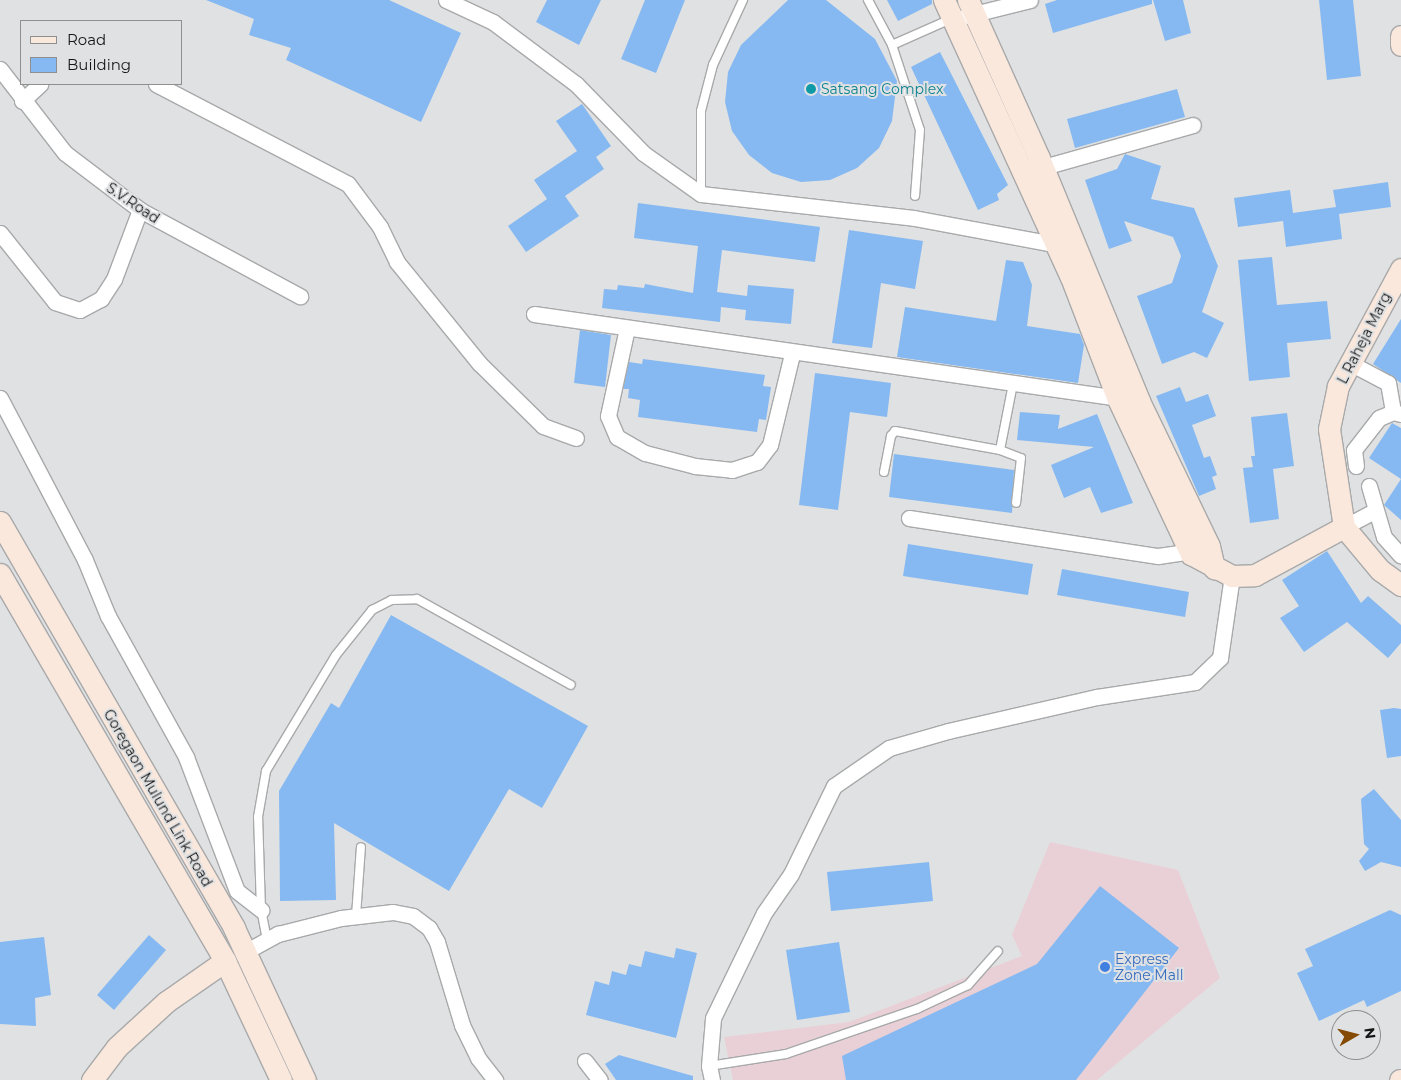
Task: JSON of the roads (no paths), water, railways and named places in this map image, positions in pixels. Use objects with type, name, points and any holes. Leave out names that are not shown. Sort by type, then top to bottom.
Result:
[{"type":"street","points":[[446,0],[493,22],[576,84],[644,153],[701,194],[914,218],[1076,249]]},
{"type":"street","points":[[1030,0],[947,10],[1021,174],[1071,277],[1116,398],[1200,550],[1223,572],[1255,575],[1374,511]]},
{"type":"street","points":[[971,7],[1043,167],[1200,550]]},
{"type":"street","points":[[1401,36],[1401,45]]},
{"type":"street","name":"S.V.Road","points":[[0,69],[22,101],[65,153],[140,210],[300,296]]},
{"type":"street","points":[[22,101],[39,85]]},
{"type":"street","points":[[158,85],[348,184],[380,227],[397,262],[479,363],[543,426],[576,438]]},
{"type":"street","points":[[1021,174],[1193,125]]},
{"type":"street","points":[[0,233],[55,302],[80,310],[101,299],[114,279],[140,210]]},
{"type":"street","name":"L Raheja Marg","points":[[1344,527],[1329,429],[1338,386],[1350,363],[1394,294],[1401,269]]},
{"type":"street","points":[[534,314],[792,354],[1139,401]]},
{"type":"street","points":[[627,328],[608,416],[617,437],[645,453],[695,466],[732,470],[757,462],[770,445],[792,354]]},
{"type":"street","points":[[1350,363],[1388,383],[1397,413],[1379,418],[1354,450],[1356,466]]},
{"type":"street","points":[[0,398],[85,560],[108,616],[186,757],[237,892],[261,910]]},
{"type":"street","points":[[1369,486],[1374,511],[1384,537],[1401,556]]},
{"type":"street","points":[[909,518],[1158,556],[1200,550]]},
{"type":"street","name":"Goregaon Mulund Link Road","points":[[0,522],[246,952],[305,1080]]},
{"type":"street","points":[[1344,527],[1380,570],[1401,585]]},
{"type":"street","points":[[711,1073],[713,1018],[764,913],[791,874],[834,786],[889,748],[931,736],[1097,697],[1195,682],[1220,658],[1223,572]]},
{"type":"street","name":"Goregaon Mulund Link Road","points":[[0,574],[225,961],[281,1080]]},
{"type":"street","points":[[246,952],[267,940],[300,927],[356,916],[393,912],[413,916],[429,928],[462,1024],[478,1058],[495,1080]]},
{"type":"street","points":[[92,1080],[117,1047],[166,1002],[225,961]]},
{"type":"street","points":[[586,1061],[600,1080]]},
{"type":"lane","points":[[701,194],[701,111],[712,65],[743,0]]},
{"type":"lane","points":[[868,0],[892,45],[920,130],[915,196]]},
{"type":"lane","points":[[892,45],[947,10]]},
{"type":"lane","points":[[1000,450],[1013,384]]},
{"type":"lane","points":[[884,472],[891,436],[896,431],[1000,450],[1022,458],[1016,502]]},
{"type":"lane","points":[[267,940],[261,910],[258,817],[266,770],[336,655],[372,610],[392,600],[417,599],[570,686]]},
{"type":"lane","points":[[356,916],[362,847]]},
{"type":"lane","points":[[711,1073],[786,1054],[918,1009],[968,985],[998,951]]},
{"type":"place","name":"Satsang Complex","points":[[811,89]]},
{"type":"place","name":"Express Zone Mall","points":[[1105,967]]}]
